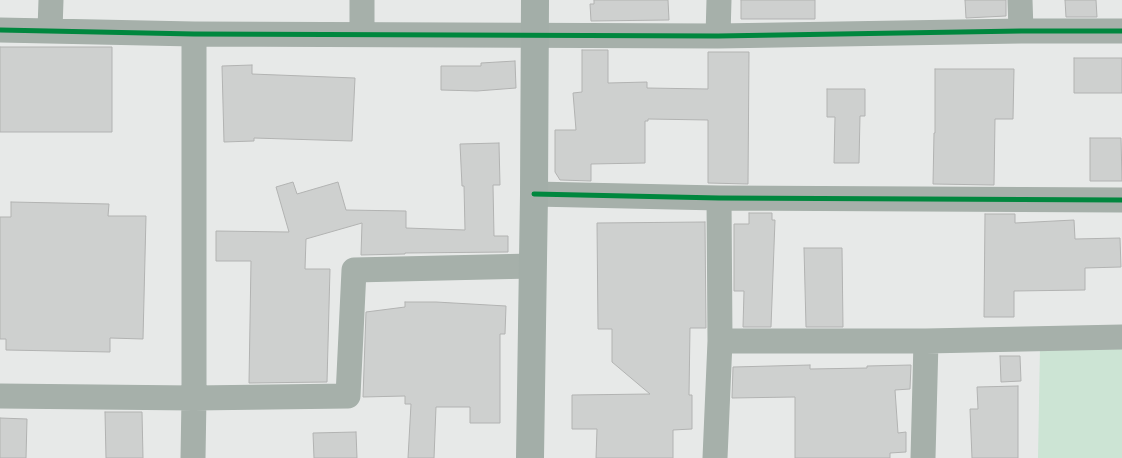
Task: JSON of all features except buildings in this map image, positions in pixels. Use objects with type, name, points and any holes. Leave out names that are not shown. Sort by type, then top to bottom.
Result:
[{"type":"street","points":[[50,30],[51,0]]},
{"type":"street","points":[[362,0],[362,33]]},
{"type":"street","points":[[530,458],[535,0]]},
{"type":"street","points":[[718,36],[719,0]]},
{"type":"street","points":[[1020,0],[1021,31]]},
{"type":"street","points":[[0,30],[194,34],[362,33],[718,36],[1122,31]]},
{"type":"street","points":[[193,458],[194,34]]},
{"type":"street","points":[[534,194],[718,198],[1122,200]]},
{"type":"street","points":[[715,458],[720,341],[718,198]]},
{"type":"street","points":[[0,396],[194,398],[348,396],[354,270],[532,266]]},
{"type":"street","points":[[720,341],[926,341],[1122,336]]},
{"type":"street","points":[[923,458],[926,341]]},
{"type":"green space","points":[[1122,345],[1122,458],[1038,458],[1040,346]]},
{"type":"cycle path","points":[[0,30],[194,34],[718,36],[1122,31]]},
{"type":"cycle path","points":[[534,194],[719,198],[1122,200]]}]
